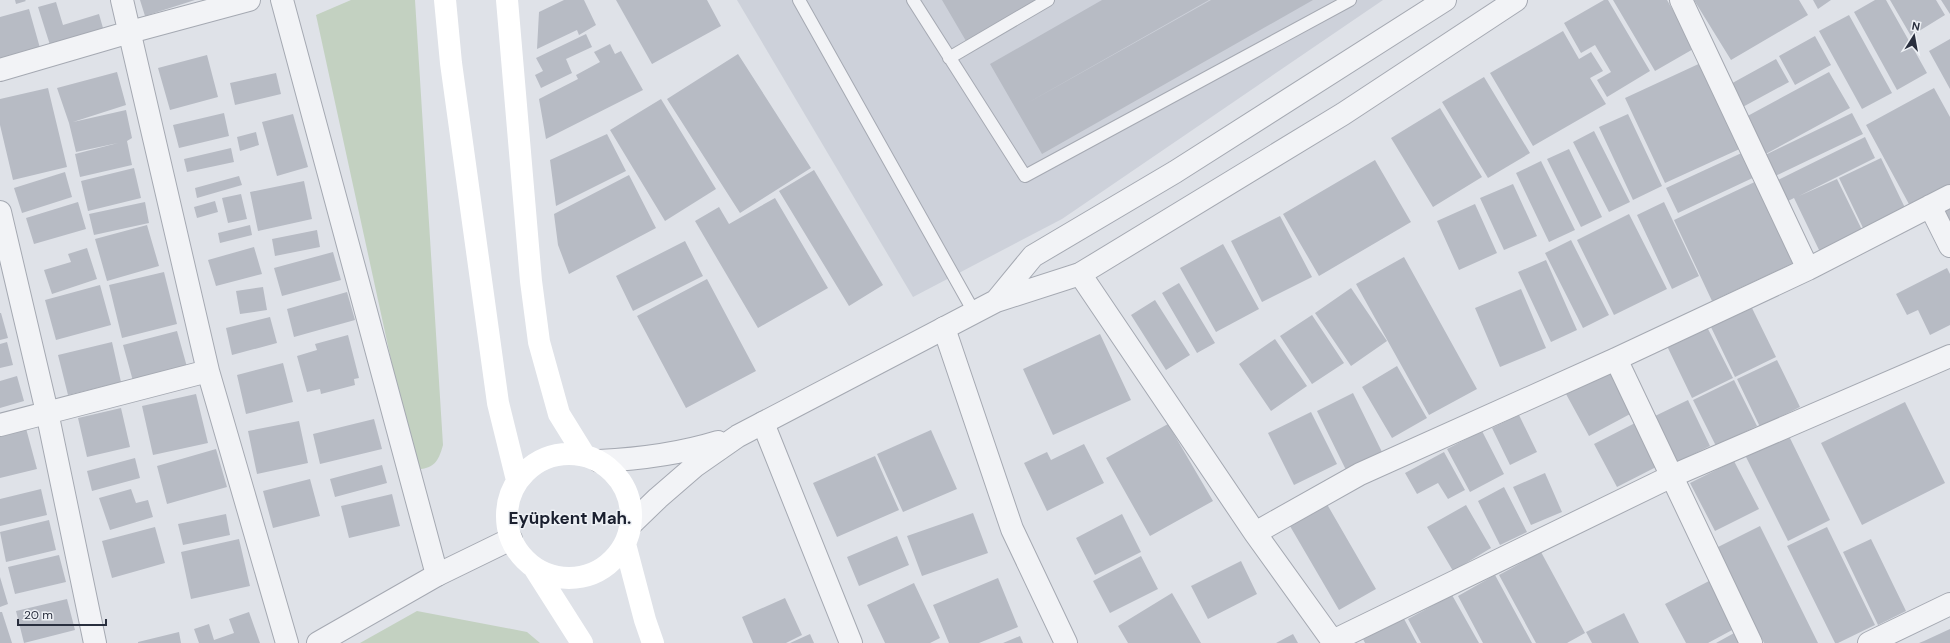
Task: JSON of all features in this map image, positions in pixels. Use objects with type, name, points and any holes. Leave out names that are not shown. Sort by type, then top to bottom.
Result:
[{"type":"main road","points":[[445,0],[451,63],[498,403],[517,480]]},
{"type":"main road","points":[[507,0],[532,281],[539,342],[559,414],[592,459],[614,473],[625,488],[631,506],[628,534],[645,620],[653,643]]},
{"type":"main road","points":[[592,459],[566,454],[547,457],[530,466],[517,480],[509,499],[506,520],[511,539],[521,556],[535,568],[554,577],[575,578],[595,573],[612,562],[628,534]]},
{"type":"main road","points":[[535,568],[582,643]]},
{"type":"street","points":[[122,0],[208,371],[287,643]]},
{"type":"street","points":[[0,70],[130,32],[249,0]]},
{"type":"street","points":[[282,0],[437,575]]},
{"type":"street","points":[[996,301],[1033,256],[1175,172],[1445,0]]},
{"type":"street","points":[[628,534],[658,498],[695,466],[738,436],[996,301],[1080,274],[1343,114],[1516,0]]},
{"type":"street","points":[[1681,0],[1808,269]]},
{"type":"street","points":[[1255,533],[1360,474],[1616,359],[1808,269],[1950,196]]},
{"type":"street","points":[[1930,206],[1950,246]]},
{"type":"street","points":[[0,212],[47,412],[95,643]]},
{"type":"street","points":[[1080,274],[1255,533],[1333,642],[1672,476],[1950,356]]},
{"type":"street","points":[[944,328],[1012,529],[1066,643]]},
{"type":"street","points":[[1616,359],[1751,643]]},
{"type":"street","points":[[0,424],[208,371]]},
{"type":"street","points":[[763,422],[851,643]]},
{"type":"street","points":[[592,459],[641,459],[689,451],[738,436]]},
{"type":"street","points":[[318,643],[437,575],[511,539]]},
{"type":"street","points":[[1869,643],[1950,604]]},
{"type":"lane","points":[[799,0],[974,312]]},
{"type":"lane","points":[[913,0],[1025,176],[1350,0]]},
{"type":"lane","points":[[949,58],[1048,0]]},
{"type":"shaded area","points":[[737,0],[1383,0],[1062,219],[913,297]]},
{"type":"green space","points":[[351,0],[415,0],[443,445],[434,464],[427,468],[415,470],[316,15]]},
{"type":"green space","points":[[417,611],[527,632],[540,643],[360,643]]},
{"type":"building","points":[[15,0],[25,0],[26,1],[16,4]]},
{"type":"building","points":[[140,0],[195,0],[145,16]]},
{"type":"building","points":[[564,0],[584,0],[596,25],[579,35],[577,30],[537,49],[539,12]]},
{"type":"building","points":[[616,0],[707,0],[721,26],[652,64]]},
{"type":"building","points":[[942,0],[1037,0],[966,41]]},
{"type":"building","points":[[1102,0],[1209,0],[1024,105],[1211,0],[1313,0],[1042,154],[990,64]]},
{"type":"building","points":[[1604,0],[1608,0],[1650,71],[1607,97],[1597,80],[1611,72],[1595,45],[1581,53],[1564,23]]},
{"type":"building","points":[[1613,0],[1667,0],[1695,48],[1655,71]]},
{"type":"building","points":[[1694,0],[1799,0],[1808,15],[1731,60]]},
{"type":"building","points":[[1813,0],[1831,0],[1818,9]]},
{"type":"building","points":[[1875,0],[1886,0],[1927,73],[1897,90],[1854,12]]},
{"type":"building","points":[[1890,0],[1936,0],[1945,15],[1911,36]]},
{"type":"building","points":[[1941,0],[1950,0],[1950,14]]},
{"type":"building","points":[[56,2],[63,25],[99,14],[103,28],[50,45],[38,7]]},
{"type":"building","points":[[29,9],[40,48],[0,59],[0,17]]},
{"type":"building","points":[[1849,15],[1892,93],[1862,109],[1819,31]]},
{"type":"building","points":[[1563,31],[1579,59],[1591,52],[1603,71],[1590,78],[1606,104],[1533,146],[1490,73]]},
{"type":"building","points":[[586,34],[592,47],[566,59],[572,73],[541,88],[535,75],[543,71],[536,58]]},
{"type":"building","points":[[1815,36],[1831,65],[1795,85],[1779,56]]},
{"type":"building","points":[[1950,39],[1950,89],[1929,51]]},
{"type":"building","points":[[610,44],[615,54],[621,51],[643,90],[546,139],[539,99],[578,79],[576,75],[600,62],[594,52]]},
{"type":"building","points":[[738,54],[811,168],[740,213],[667,99]]},
{"type":"building","points":[[207,55],[218,97],[170,110],[158,68]]},
{"type":"building","points":[[1776,59],[1789,82],[1739,109],[1727,86]]},
{"type":"building","points":[[1705,61],[1744,147],[1665,183],[1625,98]]},
{"type":"building","points":[[117,72],[126,105],[73,122],[126,110],[132,138],[127,141],[132,165],[80,177],[75,154],[118,143],[76,152],[69,123],[57,88]]},
{"type":"building","points":[[1829,72],[1850,108],[1762,156],[1742,119]]},
{"type":"building","points":[[276,73],[281,94],[235,105],[230,83]]},
{"type":"building","points":[[1484,77],[1530,153],[1488,178],[1442,102]]},
{"type":"building","points":[[48,88],[67,167],[13,180],[0,125],[0,99]]},
{"type":"building","points":[[1934,88],[1950,117],[1950,184],[1910,206],[1866,125]]},
{"type":"building","points":[[661,99],[716,189],[665,221],[610,130]]},
{"type":"building","points":[[1440,108],[1482,177],[1433,207],[1391,138]]},
{"type":"building","points":[[224,113],[229,136],[179,148],[173,125]]},
{"type":"building","points":[[1852,113],[1863,134],[1771,178],[1761,157]]},
{"type":"building","points":[[293,114],[308,167],[277,176],[262,122]]},
{"type":"building","points":[[1628,114],[1662,186],[1633,200],[1599,127]]},
{"type":"building","points":[[1594,131],[1630,202],[1609,212],[1573,142]]},
{"type":"building","points":[[256,132],[259,145],[240,151],[237,137]]},
{"type":"building","points":[[607,134],[626,171],[556,206],[550,160]]},
{"type":"building","points":[[1865,137],[1875,158],[1799,196],[1837,179],[1863,232],[1820,252],[1794,198],[1784,203],[1774,182]]},
{"type":"building","points":[[231,148],[234,162],[187,172],[184,159]]},
{"type":"building","points":[[1569,149],[1602,217],[1581,227],[1547,159]]},
{"type":"building","points":[[1748,150],[1759,175],[1678,213],[1666,188]]},
{"type":"building","points":[[1881,158],[1907,212],[1865,232],[1839,178]]},
{"type":"building","points":[[1375,160],[1411,222],[1319,276],[1283,214]]},
{"type":"building","points":[[1541,161],[1575,230],[1549,242],[1516,173]]},
{"type":"building","points":[[134,168],[141,198],[88,211],[81,181]]},
{"type":"building","points":[[814,170],[883,285],[849,306],[779,191]]},
{"type":"building","points":[[65,172],[72,197],[22,213],[14,188]]},
{"type":"building","points":[[629,175],[656,228],[569,274],[558,245],[554,214]]},
{"type":"building","points":[[239,176],[242,185],[197,198],[195,188]]},
{"type":"building","points":[[1761,179],[1800,260],[1712,301],[1674,220]]},
{"type":"building","points":[[304,181],[312,219],[258,231],[250,192]]},
{"type":"building","points":[[1513,184],[1537,236],[1504,250],[1480,198]]},
{"type":"building","points":[[241,194],[247,219],[228,223],[222,198]]},
{"type":"building","points":[[775,198],[828,288],[758,328],[695,221],[719,207],[729,224]]},
{"type":"building","points":[[215,201],[218,212],[197,218],[194,207]]},
{"type":"building","points":[[78,202],[86,229],[34,244],[26,218]]},
{"type":"building","points":[[145,202],[149,223],[94,235],[89,214]]},
{"type":"building","points":[[1664,202],[1699,276],[1672,289],[1637,215]]},
{"type":"building","points":[[1475,204],[1497,253],[1459,270],[1437,221]]},
{"type":"building","points":[[1950,204],[1950,222],[1943,208]]},
{"type":"building","points":[[1629,214],[1667,289],[1614,315],[1577,240]]},
{"type":"building","points":[[1280,216],[1312,277],[1262,302],[1231,241]]},
{"type":"building","points":[[147,225],[159,266],[107,281],[95,239]]},
{"type":"building","points":[[250,225],[252,235],[220,243],[218,233]]},
{"type":"building","points":[[317,230],[320,247],[275,256],[272,239]]},
{"type":"building","points":[[1571,240],[1609,315],[1583,328],[1545,253]]},
{"type":"building","points":[[685,241],[703,276],[633,311],[616,276]]},
{"type":"building","points":[[1223,244],[1259,309],[1216,332],[1180,268]]},
{"type":"building","points":[[254,247],[262,274],[216,286],[208,260]]},
{"type":"building","points":[[87,248],[97,279],[52,294],[44,270],[71,262],[68,254]]},
{"type":"building","points":[[333,252],[341,280],[282,296],[274,268]]},
{"type":"building","points":[[1404,257],[1477,389],[1429,415],[1356,284]]},
{"type":"building","points":[[1546,260],[1577,330],[1551,342],[1518,272]]},
{"type":"building","points":[[1947,268],[1950,274],[1950,325],[1930,335],[1918,310],[1907,315],[1896,294]]},
{"type":"building","points":[[164,272],[177,324],[122,338],[109,285]]},
{"type":"building","points":[[707,279],[756,371],[686,408],[637,316]]},
{"type":"building","points":[[1179,283],[1215,343],[1197,353],[1162,293]]},
{"type":"building","points":[[100,285],[111,325],[56,340],[45,300]]},
{"type":"building","points":[[263,287],[267,310],[240,314],[236,291]]},
{"type":"building","points":[[1351,288],[1387,341],[1351,366],[1315,313]]},
{"type":"building","points":[[1521,289],[1546,348],[1500,367],[1475,308]]},
{"type":"building","points":[[347,292],[355,320],[294,337],[287,309]]},
{"type":"building","points":[[1155,300],[1190,355],[1166,370],[1131,315]]},
{"type":"building","points":[[1751,306],[1776,357],[1735,377],[1710,325]]},
{"type":"building","points":[[0,313],[8,338],[0,340]]},
{"type":"building","points":[[1312,315],[1344,363],[1312,384],[1280,336]]},
{"type":"building","points":[[270,317],[277,343],[232,355],[226,328]]},
{"type":"building","points":[[1707,327],[1733,378],[1692,398],[1667,346]]},
{"type":"building","points":[[177,331],[187,367],[133,381],[123,345]]},
{"type":"building","points":[[1100,334],[1131,400],[1053,435],[1023,369]]},
{"type":"building","points":[[348,335],[359,378],[354,379],[355,385],[321,394],[320,389],[307,392],[297,356],[317,350],[315,344]]},
{"type":"building","points":[[1275,339],[1307,386],[1271,411],[1239,364]]},
{"type":"building","points":[[7,342],[13,365],[0,368],[0,344]]},
{"type":"building","points":[[112,342],[121,382],[68,395],[58,355]]},
{"type":"building","points":[[1777,360],[1800,407],[1760,427],[1737,379]]},
{"type":"building","points":[[283,363],[293,402],[246,414],[237,375]]},
{"type":"building","points":[[1397,366],[1427,418],[1392,438],[1362,387]]},
{"type":"building","points":[[1609,371],[1632,413],[1589,436],[1566,394]]},
{"type":"building","points":[[17,376],[24,401],[0,408],[0,381]]},
{"type":"building","points":[[1734,380],[1757,426],[1716,446],[1693,400]]},
{"type":"building","points":[[1353,393],[1382,452],[1346,470],[1317,411]]},
{"type":"building","points":[[196,394],[208,443],[153,455],[142,406]]},
{"type":"building","points":[[1688,400],[1710,446],[1676,463],[1653,417]]},
{"type":"building","points":[[1905,402],[1945,483],[1862,525],[1821,443]]},
{"type":"building","points":[[121,408],[130,447],[87,457],[78,418]]},
{"type":"building","points":[[1311,412],[1337,464],[1294,485],[1268,433]]},
{"type":"building","points":[[1519,415],[1537,452],[1510,465],[1492,428]]},
{"type":"building","points":[[374,419],[382,449],[320,464],[313,434]]},
{"type":"building","points":[[24,421],[37,469],[0,478],[0,427]]},
{"type":"building","points":[[299,421],[308,463],[257,474],[248,431]]},
{"type":"building","points":[[1637,422],[1660,465],[1617,487],[1594,444]]},
{"type":"building","points":[[1168,424],[1213,501],[1150,536],[1106,458]]},
{"type":"building","points":[[931,430],[957,489],[903,512],[877,454]]},
{"type":"building","points":[[1482,431],[1504,474],[1470,492],[1447,449]]},
{"type":"building","points":[[1788,434],[1830,520],[1788,541],[1745,455]]},
{"type":"building","points":[[1084,444],[1104,483],[1047,511],[1024,463],[1047,452],[1051,460]]},
{"type":"building","points":[[216,449],[227,487],[167,504],[157,466]]},
{"type":"building","points":[[1444,452],[1465,490],[1448,499],[1438,483],[1417,494],[1405,473]]},
{"type":"building","points":[[875,456],[899,510],[837,537],[813,483]]},
{"type":"building","points":[[135,458],[140,478],[92,491],[87,471]]},
{"type":"building","points":[[1734,461],[1759,509],[1715,531],[1690,483]]},
{"type":"building","points":[[382,465],[387,483],[335,497],[330,479]]},
{"type":"building","points":[[1545,473],[1562,512],[1531,525],[1513,487]]},
{"type":"building","points":[[310,479],[320,516],[273,528],[263,491]]},
{"type":"building","points":[[1504,487],[1527,532],[1500,545],[1478,501]]},
{"type":"building","points":[[41,489],[47,515],[0,526],[0,499]]},
{"type":"building","points":[[131,489],[136,503],[148,500],[153,517],[110,530],[99,498]]},
{"type":"building","points":[[392,494],[400,526],[349,538],[341,506]]},
{"type":"building","points":[[1324,499],[1376,589],[1339,610],[1287,521]]},
{"type":"building","points":[[1466,505],[1491,548],[1453,571],[1427,527]]},
{"type":"building","points":[[973,513],[988,553],[922,576],[907,536]]},
{"type":"building","points":[[226,514],[230,535],[183,545],[178,524]]},
{"type":"building","points":[[1122,514],[1141,552],[1095,575],[1076,538]]},
{"type":"building","points":[[49,520],[56,550],[6,562],[0,532]]},
{"type":"building","points":[[1760,526],[1818,643],[1764,643],[1716,548]]},
{"type":"building","points":[[155,527],[165,563],[112,578],[102,541]]},
{"type":"building","points":[[1827,527],[1875,625],[1838,643],[1835,643],[1787,546]]},
{"type":"building","points":[[897,536],[909,565],[859,586],[847,557]]},
{"type":"building","points":[[239,539],[250,586],[191,599],[181,552]]},
{"type":"building","points":[[1871,539],[1906,611],[1878,625],[1843,552]]},
{"type":"building","points":[[1541,552],[1585,633],[1567,643],[1536,643],[1499,575]]},
{"type":"building","points":[[59,555],[66,582],[15,594],[8,567]]},
{"type":"building","points":[[1141,556],[1158,589],[1110,613],[1093,581]]},
{"type":"building","points":[[1241,561],[1257,594],[1208,619],[1191,586]]},
{"type":"building","points":[[1495,575],[1532,643],[1483,643],[1458,596]]},
{"type":"building","points":[[0,577],[8,604],[0,607]]},
{"type":"building","points":[[998,578],[1018,627],[979,643],[949,643],[933,605]]},
{"type":"building","points":[[1709,581],[1734,629],[1708,643],[1686,643],[1665,604]]},
{"type":"building","points":[[914,583],[940,638],[930,643],[885,643],[867,605]]},
{"type":"building","points":[[1172,593],[1201,643],[1128,643],[1118,626]]},
{"type":"building","points":[[1452,595],[1479,643],[1421,643],[1408,619]]},
{"type":"building","points":[[785,598],[802,635],[786,643],[753,643],[742,617]]},
{"type":"building","points":[[67,599],[75,630],[24,643],[16,611]]},
{"type":"building","points":[[0,612],[2,612],[12,643],[0,643]]},
{"type":"building","points":[[249,612],[260,643],[199,643],[194,629],[209,624],[214,640],[234,633],[229,619]]},
{"type":"building","points":[[1624,613],[1639,643],[1592,643],[1586,632]]},
{"type":"building","points":[[1403,617],[1417,643],[1365,643],[1363,639]]},
{"type":"building","points":[[1950,629],[1950,643],[1919,643],[1924,641]]},
{"type":"building","points":[[179,632],[181,643],[138,643],[138,642]]},
{"type":"building","points":[[1736,632],[1742,643],[1716,643]]},
{"type":"building","points":[[810,634],[814,643],[790,643]]},
{"type":"building","points":[[1293,634],[1298,643],[1276,643]]},
{"type":"building","points":[[1020,636],[1023,643],[1003,643]]},
{"type":"district","name":"Eyüpkent Mah.","points":[[570,518]]}]
